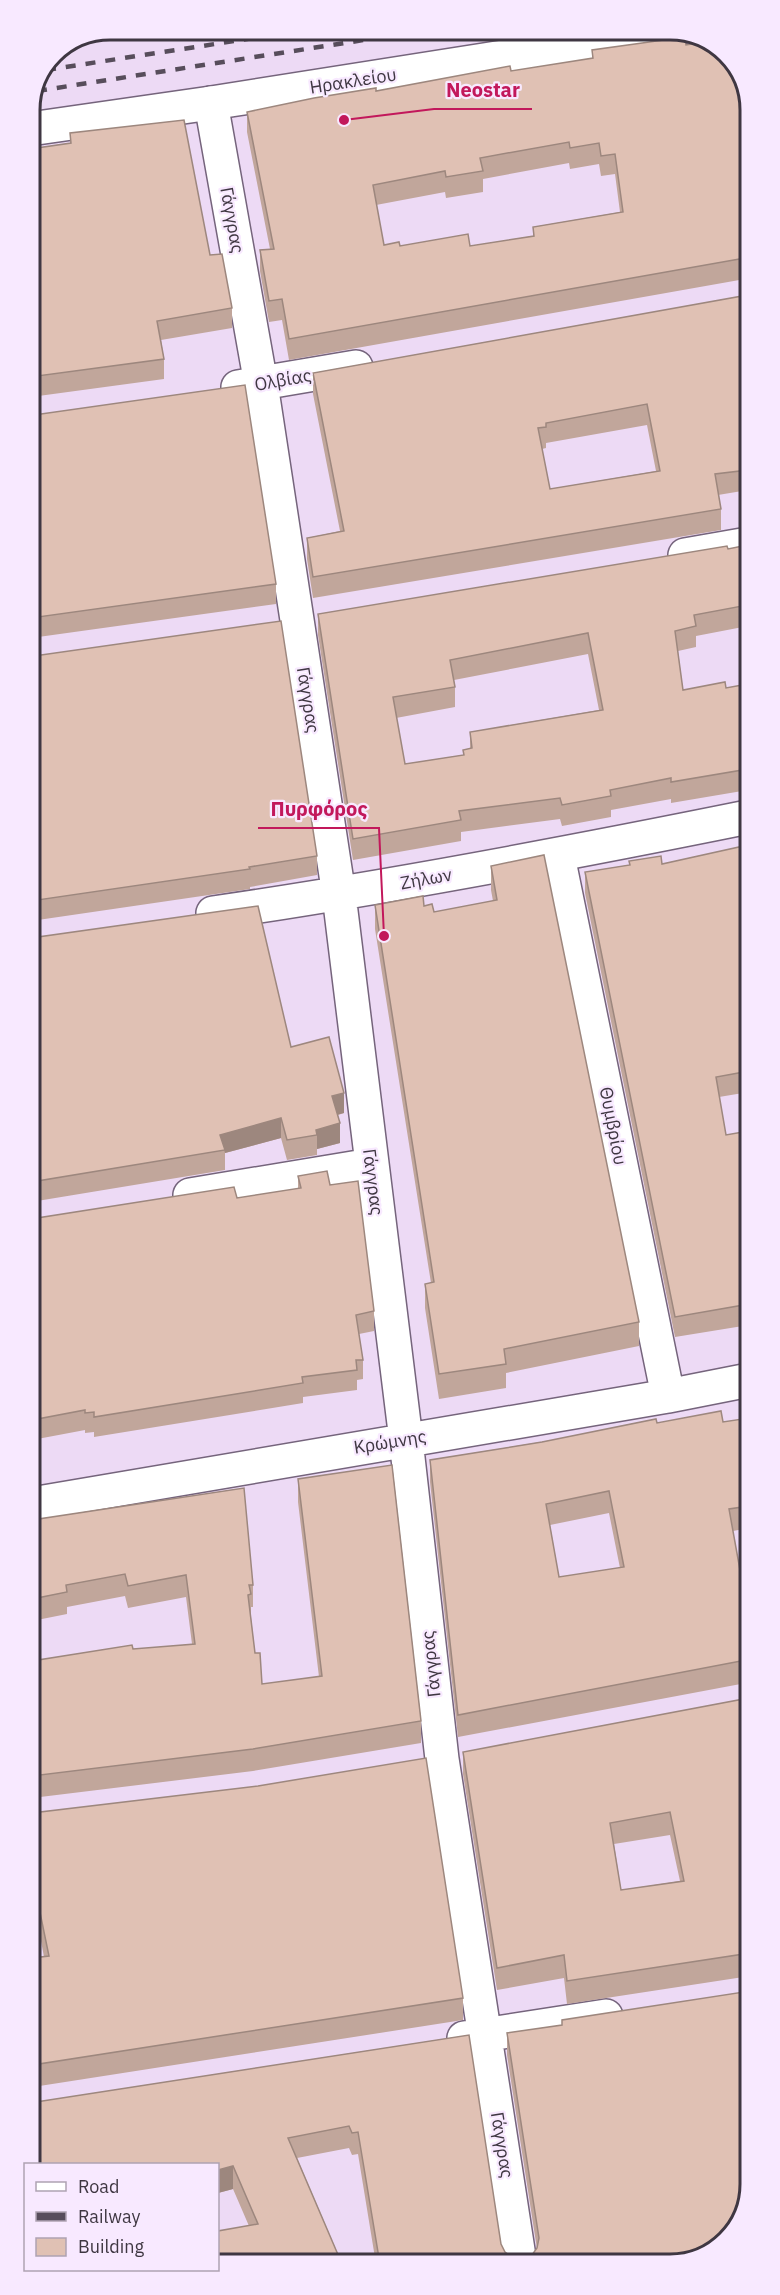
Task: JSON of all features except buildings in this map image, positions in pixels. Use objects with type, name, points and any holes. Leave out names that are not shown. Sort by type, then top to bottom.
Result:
[{"type":"street","name":"Ηρακλείου","points":[[40,128],[606,41]]},
{"type":"street","name":"Γάγγρας","points":[[212,103],[261,384],[282,622],[339,895],[406,1440],[430,1761],[485,2034],[519,2254]]},
{"type":"street","name":"Ολβίας","points":[[203,392],[388,361]]},
{"type":"street","points":[[655,560],[740,545]]},
{"type":"street","points":[[282,622],[331,614]]},
{"type":"street","name":"Ζήλων","points":[[185,917],[339,895],[558,856],[740,819]]},
{"type":"street","name":"Θυμβρίου","points":[[558,856],[668,1396]]},
{"type":"street","points":[[160,1200],[371,1165]]},
{"type":"street","name":"Κρώμνης","points":[[40,1503],[740,1382]]},
{"type":"street","points":[[430,1761],[476,1753]]},
{"type":"street","points":[[439,2042],[635,2012]]},
{"type":"railway","points":[[55,69],[240,40]]},
{"type":"railway","points":[[44,90],[361,40]]},
{"type":"place","name":"Neostar","points":[[344,120]]},
{"type":"place","name":"Πυρφόρος","points":[[384,936]]}]
